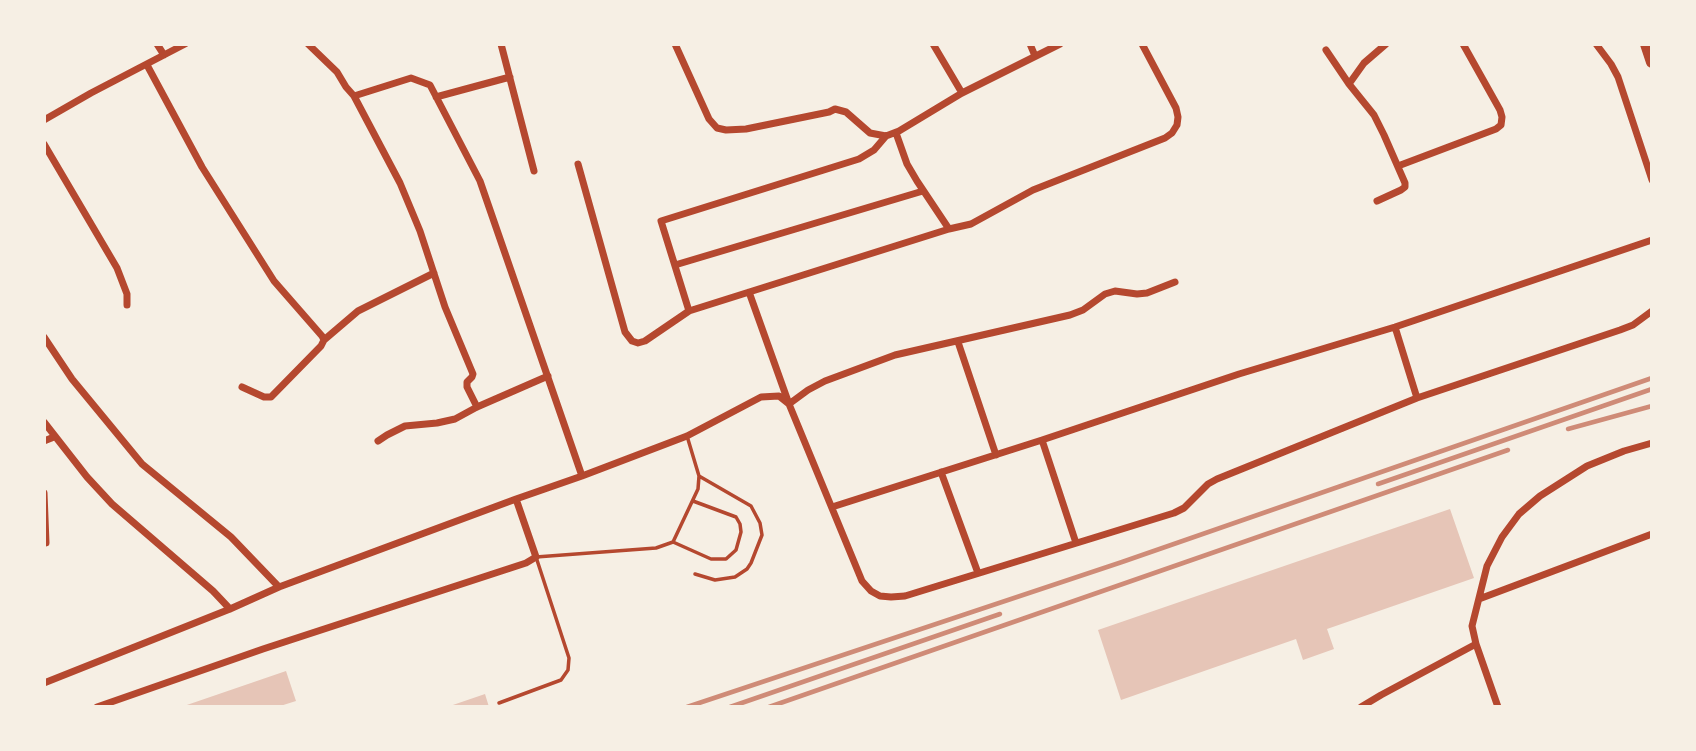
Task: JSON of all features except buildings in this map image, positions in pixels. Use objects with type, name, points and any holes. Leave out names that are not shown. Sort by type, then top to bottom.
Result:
[{"type":"main road","points":[[1646,44],[1652,62]]},
{"type":"street","points":[[157,44],[164,55]]},
{"type":"street","points":[[44,120],[185,44]]},
{"type":"street","points":[[308,44],[337,72],[354,96],[400,183],[420,231],[445,307],[473,374],[467,387],[477,407]]},
{"type":"street","points":[[501,44],[534,171]]},
{"type":"street","points":[[675,44],[709,119],[717,128],[746,129],[829,112],[835,108],[846,112],[870,133],[886,136],[896,133],[962,93],[1060,44]]},
{"type":"street","points":[[933,44],[962,93]]},
{"type":"street","points":[[1030,44],[1035,56]]},
{"type":"street","points":[[578,164],[625,332],[632,341],[638,343],[689,311],[971,224],[1033,190],[1165,138],[1177,125],[1176,108],[1142,44]]},
{"type":"street","points":[[1349,84],[1364,63],[1386,44]]},
{"type":"street","points":[[1398,166],[1501,125],[1500,110],[1463,44]]},
{"type":"street","points":[[1596,44],[1618,77],[1652,180]]},
{"type":"street","points":[[1326,51],[1374,115],[1405,183],[1401,190],[1377,201]]},
{"type":"street","points":[[147,65],[202,167],[274,281],[324,340]]},
{"type":"street","points":[[436,97],[510,77]]},
{"type":"street","points":[[354,96],[411,78],[430,85],[480,181],[582,476]]},
{"type":"street","points":[[896,133],[907,163],[948,229]]},
{"type":"street","points":[[689,311],[661,221],[859,159],[874,150],[886,136]]},
{"type":"street","points":[[44,144],[117,268],[127,294],[127,305]]},
{"type":"street","points":[[675,265],[923,191]]},
{"type":"street","points":[[832,507],[1239,374],[1395,327],[1652,240]]},
{"type":"street","points":[[242,387],[264,397],[271,397],[324,340],[358,311],[434,273]]},
{"type":"street","points":[[789,404],[825,381],[895,355],[1070,315],[1115,291],[1147,293],[1175,282]]},
{"type":"street","points":[[749,292],[789,404],[862,581],[880,596],[891,597],[905,596],[1174,513],[1184,508],[1208,484],[1217,479],[1417,398],[1620,330],[1652,311]]},
{"type":"street","points":[[1395,327],[1417,398]]},
{"type":"street","points":[[44,337],[72,379],[142,464],[231,537],[279,587]]},
{"type":"street","points":[[958,342],[996,455]]},
{"type":"street","points":[[378,441],[405,426],[454,419],[548,376]]},
{"type":"street","points":[[44,683],[279,587],[687,436],[761,397],[779,396],[789,404]]},
{"type":"street","points":[[44,422],[86,477],[112,504],[230,609]]},
{"type":"street","points":[[44,441],[54,437]]},
{"type":"street","points":[[1042,440],[1076,543]]},
{"type":"street","points":[[1498,707],[1472,626],[1487,566],[1502,537],[1519,514],[1540,496],[1587,466],[1652,443]]},
{"type":"street","points":[[942,472],[978,573]]},
{"type":"street","points":[[44,493],[47,543]]},
{"type":"street","points":[[97,707],[263,649],[526,563],[536,556],[516,499]]},
{"type":"street","points":[[1479,599],[1652,534]]},
{"type":"street","points":[[1360,707],[1476,644]]},
{"type":"lane","points":[[673,542],[698,489],[699,476],[687,436]]},
{"type":"lane","points":[[695,574],[715,580],[735,577],[751,563],[762,535],[760,523],[751,506],[699,476]]},
{"type":"lane","points":[[499,703],[561,680],[568,670],[569,658],[536,556],[656,548],[673,542],[711,559],[726,559],[736,550],[740,540],[740,524],[736,517],[693,501]]},
{"type":"railway","points":[[687,707],[1122,562],[1652,378]]},
{"type":"railway","points":[[1378,484],[1652,389]]},
{"type":"railway","points":[[1568,429],[1652,406]]},
{"type":"railway","points":[[769,707],[1508,450]]},
{"type":"railway","points":[[730,707],[1000,614]]}]
